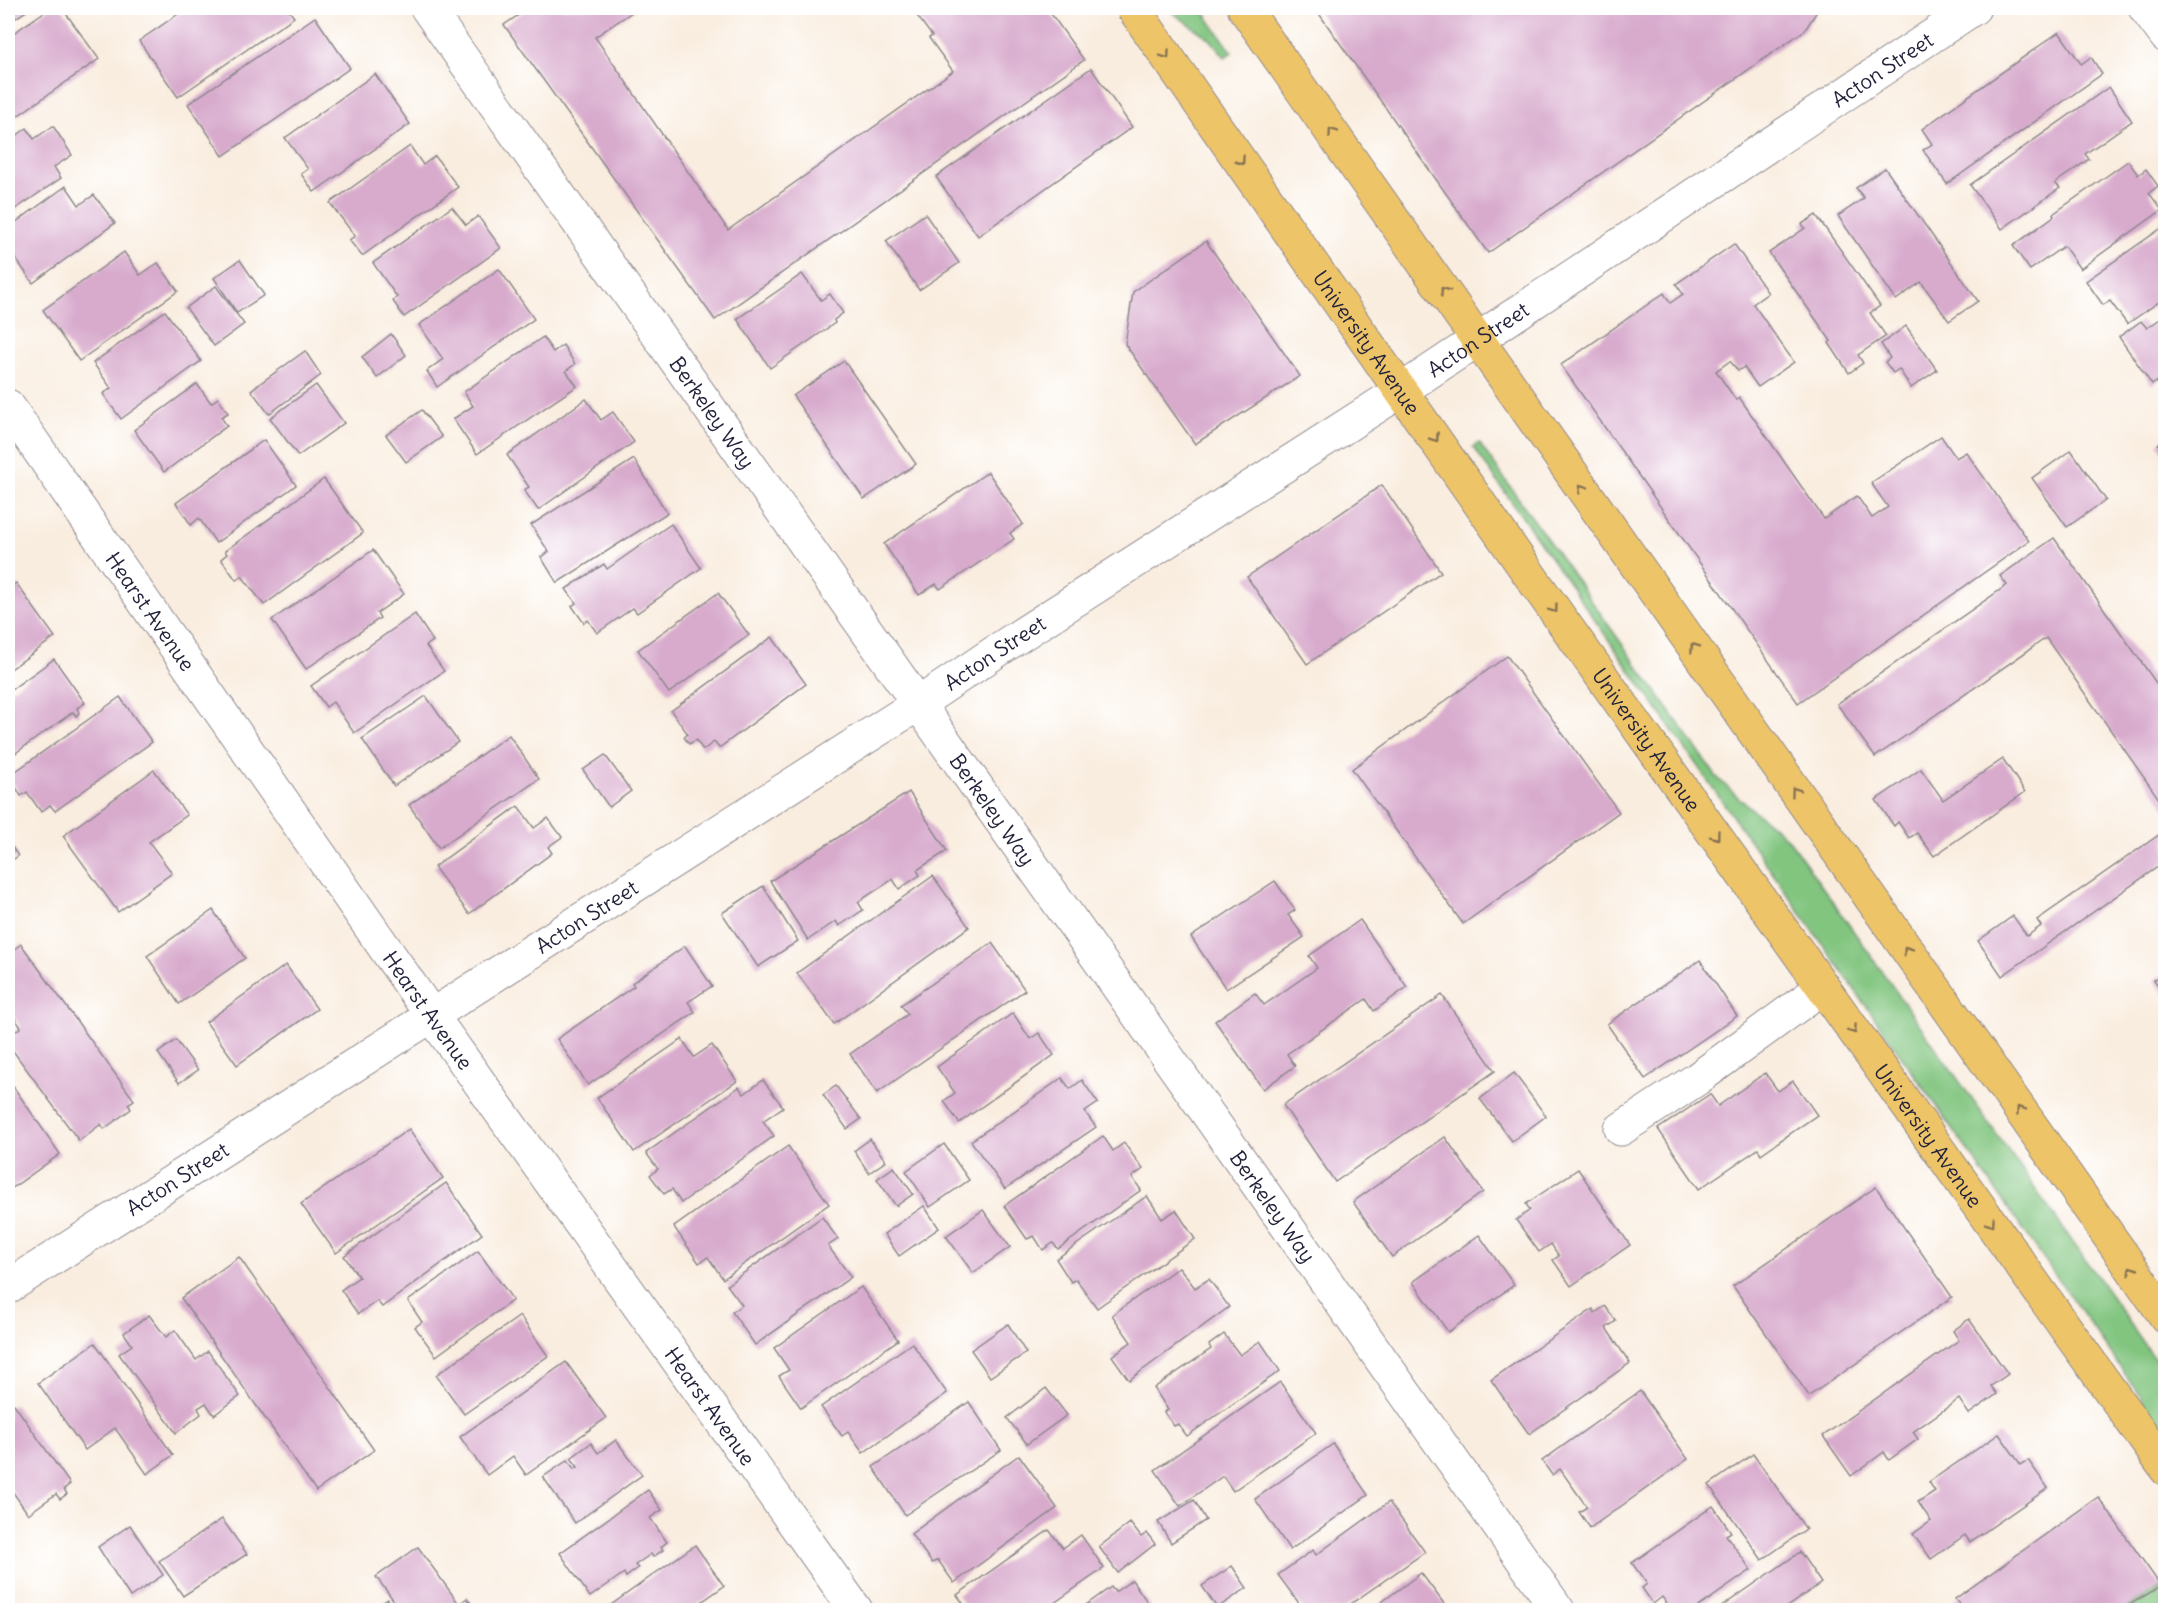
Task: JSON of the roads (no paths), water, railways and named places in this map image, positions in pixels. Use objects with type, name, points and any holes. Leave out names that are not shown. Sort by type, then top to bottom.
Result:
[{"type":"main road","name":"University Avenue","points":[[1133,8],[1536,584],[2166,1469]]},
{"type":"main road","points":[[1244,8],[2166,1317]]},
{"type":"street","name":"Berkeley Way","points":[[427,8],[1558,1611]]},
{"type":"street","name":"Acton Street","points":[[8,1287],[918,704],[1013,640],[1402,390],[1974,8]]},
{"type":"street","points":[[2145,8],[2166,36]]},
{"type":"street","name":"Hearst Avenue","points":[[9,413],[853,1610]]},
{"type":"street","points":[[1621,1129],[1697,1079],[1823,987]]}]
